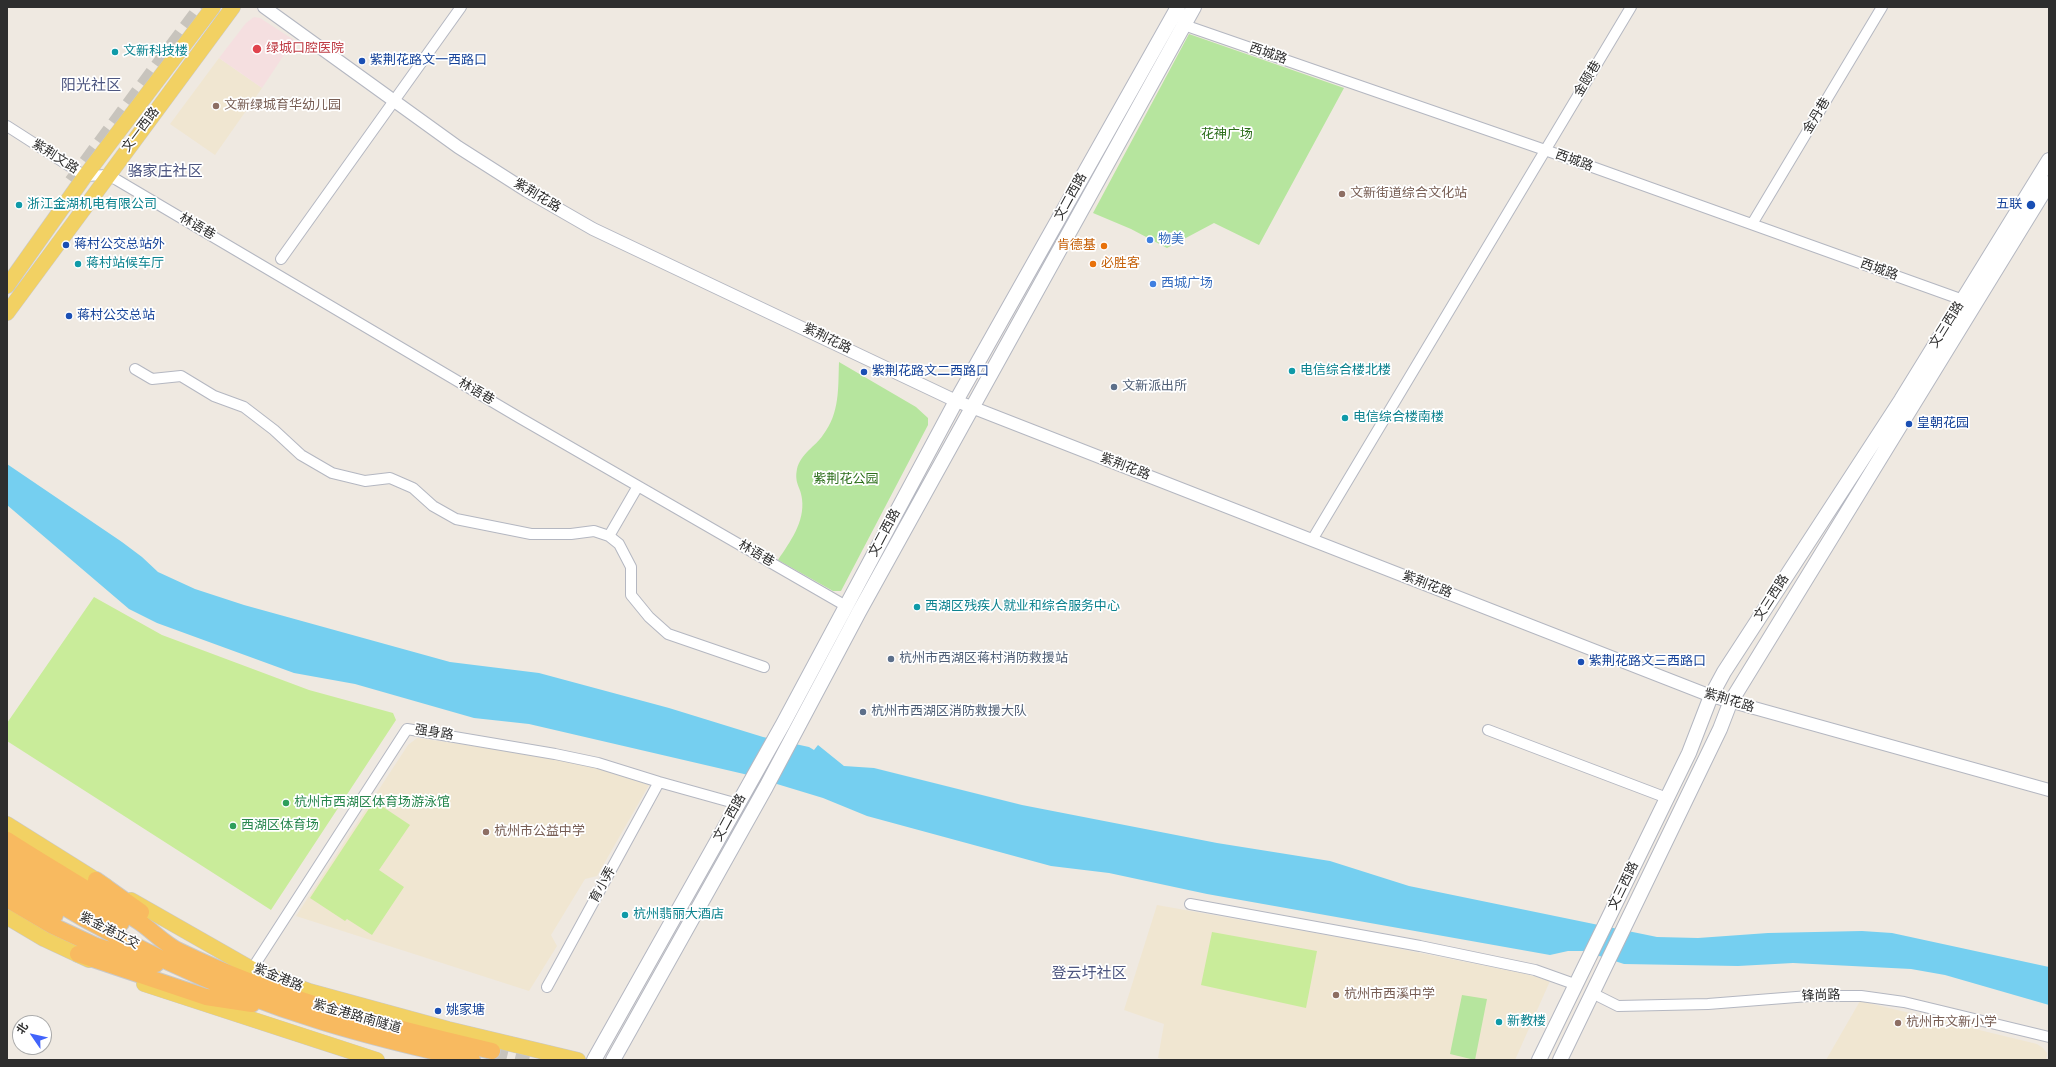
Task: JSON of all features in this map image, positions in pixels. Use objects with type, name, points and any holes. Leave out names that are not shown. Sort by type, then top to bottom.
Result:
[{"type":"highway","points":[[7,840],[139,922],[177,950],[220,977]]},
{"type":"highway","name":"紫金港立交","points":[[7,856],[90,906],[177,950]]},
{"type":"highway","name":"紫金港立交","points":[[7,872],[61,918],[220,977]]},
{"type":"highway","points":[[96,880],[220,977]]},
{"type":"highway","points":[[7,886],[61,918],[96,946],[147,961],[175,972],[220,977]]},
{"type":"highway","points":[[7,899],[61,918]]},
{"type":"highway","points":[[78,954],[206,997],[282,1008]]},
{"type":"highway","name":"紫金港路南隧道","points":[[220,977],[282,1008],[366,1035],[472,1060]]},
{"type":"highway","name":"紫金港路南隧道","points":[[220,977],[360,1019],[492,1051]]},
{"type":"main road","name":"文一西路","points":[[7,286],[85,176],[213,7]]},
{"type":"main road","name":"文一西路","points":[[7,313],[107,175],[233,7]]},
{"type":"main road","name":"文二西路","points":[[594,1060],[783,724],[956,401],[1178,7]]},
{"type":"main road","name":"文二西路","points":[[613,1060],[766,787],[971,407],[1033,300],[1194,7]]},
{"type":"main road","name":"文三西路","points":[[1539,1060],[1588,964],[1689,753],[1711,696],[1724,672],[1901,400],[2049,160]]},
{"type":"main road","name":"文三西路","points":[[1560,1060],[1720,729],[1730,703],[2049,183]]},
{"type":"main road","name":"紫金港路","points":[[7,824],[96,880],[252,969],[309,991],[373,1009],[578,1060]]},
{"type":"main road","points":[[7,917],[44,939],[78,954],[102,968],[145,985],[377,1060]]},
{"type":"street","name":"紫荆花路","points":[[264,7],[471,155],[527,191],[593,229],[956,401],[1730,703],[2049,790]]},
{"type":"street","points":[[281,258],[395,102],[461,7]]},
{"type":"street","name":"金颐巷","points":[[1312,540],[1631,7]]},
{"type":"street","name":"金丹巷","points":[[1752,224],[1882,7]]},
{"type":"street","name":"西城路","points":[[1184,25],[1545,150],[1963,300]]},
{"type":"street","name":"紫荆文路","points":[[7,126],[85,176],[107,175]]},
{"type":"street","name":"林语巷","points":[[107,175],[846,606]]},
{"type":"street","points":[[135,369],[152,379],[181,376],[214,396],[244,407],[274,430],[301,455],[332,473],[365,481],[390,478],[413,488],[433,506],[456,519],[531,534],[570,534],[594,531],[609,536],[619,544],[631,567],[631,594],[649,617],[668,634],[764,667]]},
{"type":"street","points":[[609,536],[638,486]]},
{"type":"street","name":"强身路","points":[[252,969],[407,729],[562,755],[598,763],[738,804]]},
{"type":"street","points":[[1488,730],[1667,798]]},
{"type":"street","name":"育小弄","points":[[547,987],[659,782]]},
{"type":"street","points":[[1190,904],[1420,946],[1535,970],[1577,985]]},
{"type":"street","name":"锋尚路","points":[[1592,994],[1618,1006],[1708,1004],[1809,996],[1861,996],[1904,1002],[2049,1037]]},
{"type":"shaded area","name":"绿城口腔医院","points":[[254,17],[260,18],[294,40],[262,88],[219,58],[246,23]]},
{"type":"shaded area","name":"文新绿城育华幼儿园","points":[[219,58],[262,88],[215,155],[170,124]]},
{"type":"shaded area","name":"杭州市公益中学","points":[[417,738],[538,755],[603,770],[649,785],[597,876],[585,879],[551,935],[557,946],[529,991],[296,916],[408,745]]},
{"type":"shaded area","name":"杭州市西溪中学","points":[[1157,905],[1370,943],[1526,974],[1550,981],[1515,1060],[1167,1060],[1158,1058],[1164,1024],[1124,1010]]},
{"type":"shaded area","name":"杭州市文新小学","points":[[1860,1001],[2037,1044],[2047,1053],[2046,1060],[1826,1060]]},
{"type":"green space","name":"花神广场","points":[[1189,34],[1344,88],[1259,245],[1214,223],[1167,248],[1131,229],[1093,213]]},
{"type":"green space","name":"紫荆花公园","points":[[839,362],[916,407],[928,418],[928,425],[841,591],[833,591],[778,560],[796,531],[801,516],[802,499],[796,478],[799,463],[805,454],[820,439],[829,427],[833,418],[838,391]]},
{"type":"green space","name":"西湖区体育场","points":[[94,597],[162,635],[309,690],[393,713],[396,720],[271,910],[7,741],[7,723]]},
{"type":"green space","points":[[374,801],[410,825],[379,870],[404,887],[372,935],[347,919],[345,921],[310,898]]},
{"type":"green space","points":[[1212,932],[1317,951],[1306,1008],[1201,985]]},
{"type":"green space","points":[[1462,995],[1487,999],[1475,1060],[1450,1054]]},
{"type":"water","points":[[7,464],[122,542],[142,557],[158,572],[195,589],[244,605],[450,662],[539,673],[669,708],[763,737],[809,747],[814,750],[818,745],[844,766],[874,768],[1022,805],[1217,843],[1330,861],[1409,886],[1657,937],[1698,938],[1768,933],[1862,931],[1892,933],[2049,967],[2049,1005],[1945,975],[1911,969],[1793,963],[1738,966],[1624,964],[1584,951],[1568,951],[1550,955],[1207,894],[1109,873],[1051,866],[867,816],[823,798],[744,774],[529,724],[474,718],[355,684],[294,673],[157,623],[129,609],[7,505]]},
{"type":"tunnel","points":[[72,182],[202,7]]},
{"type":"tunnel","points":[[492,1051],[529,1060]]},
{"type":"place","name":"绿城口腔医院","points":[[257,49]]},
{"type":"place","name":"文新科技楼","points":[[115,52]]},
{"type":"place","name":"紫荆花路文一西路口","points":[[362,61]]},
{"type":"place","name":"文新绿城育华幼儿园","points":[[216,106]]},
{"type":"place","name":"文新街道综合文化站","points":[[1342,194]]},
{"type":"place","name":"浙江金湖机电有限公司","points":[[19,205]]},
{"type":"place","name":"五联","points":[[2031,205]]},
{"type":"place","name":"物美","points":[[1150,240]]},
{"type":"place","name":"蒋村公交总站外","points":[[66,245]]},
{"type":"place","name":"肯德基","points":[[1104,246]]},
{"type":"place","name":"蒋村站候车厅","points":[[78,264]]},
{"type":"place","name":"必胜客","points":[[1093,264]]},
{"type":"place","name":"西城广场","points":[[1153,284]]},
{"type":"place","name":"蒋村公交总站","points":[[69,316]]},
{"type":"place","name":"电信综合楼北楼","points":[[1292,371]]},
{"type":"place","name":"紫荆花路文二西路口","points":[[864,372]]},
{"type":"place","name":"文新派出所","points":[[1114,387]]},
{"type":"place","name":"电信综合楼南楼","points":[[1345,418]]},
{"type":"place","name":"皇朝花园","points":[[1909,424]]},
{"type":"place","name":"西湖区残疾人就业和综合服务中心","points":[[917,607]]},
{"type":"place","name":"杭州市西湖区蒋村消防救援站","points":[[891,659]]},
{"type":"place","name":"紫荆花路文三西路口","points":[[1581,662]]},
{"type":"place","name":"杭州市西湖区消防救援大队","points":[[863,712]]},
{"type":"place","name":"杭州市西湖区体育场游泳馆","points":[[286,803]]},
{"type":"place","name":"西湖区体育场","points":[[233,826]]},
{"type":"place","name":"杭州市公益中学","points":[[486,832]]},
{"type":"place","name":"杭州翡丽大酒店","points":[[625,915]]},
{"type":"place","name":"杭州市西溪中学","points":[[1336,995]]},
{"type":"place","name":"姚家塘","points":[[438,1011]]},
{"type":"place","name":"新教楼","points":[[1499,1022]]},
{"type":"place","name":"杭州市文新小学","points":[[1898,1023]]},
{"type":"district","name":"阳光社区","points":[[91,86]]},
{"type":"district","name":"骆家庄社区","points":[[165,172]]},
{"type":"district","name":"登云圩社区","points":[[1089,974]]}]
